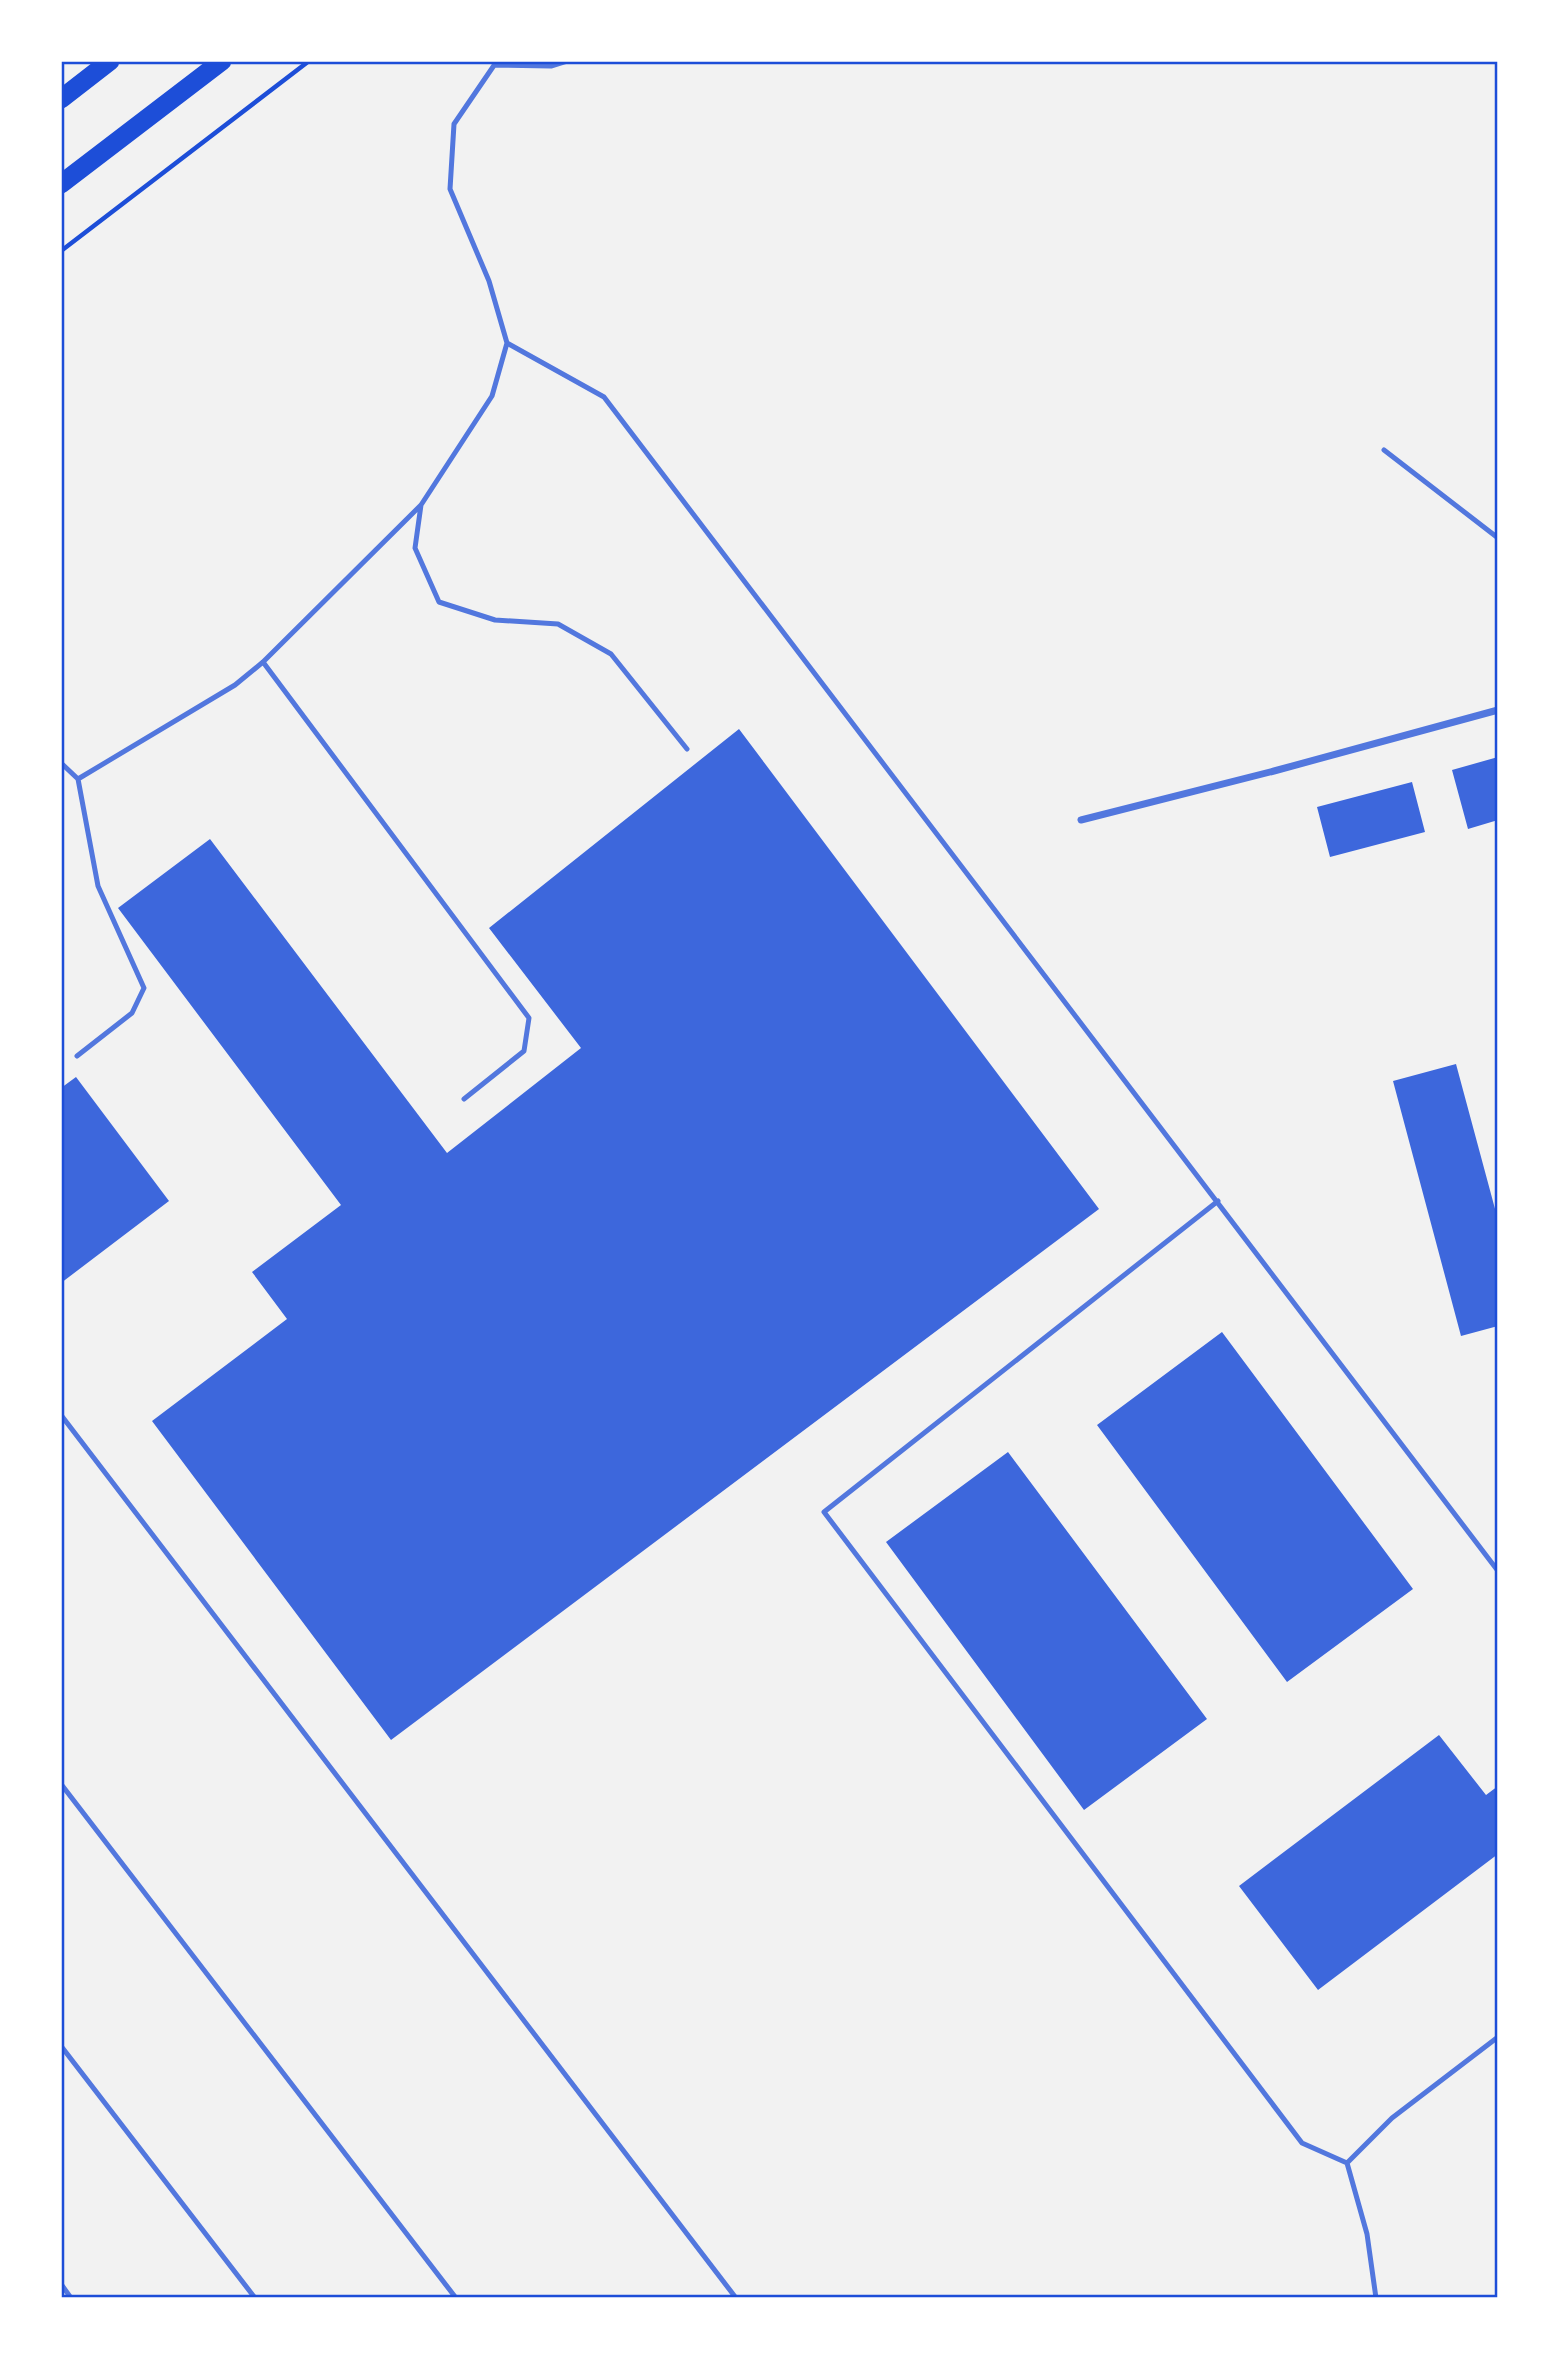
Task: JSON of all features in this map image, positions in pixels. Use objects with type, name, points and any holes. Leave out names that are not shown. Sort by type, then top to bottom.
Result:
[{"type":"highway","points":[[61,99],[110,61]]},
{"type":"highway","points":[[61,184],[222,61]]},
{"type":"street","points":[[1081,820],[1274,771],[1498,709]]},
{"type":"lane","points":[[78,779],[234,685],[262,662],[421,505],[492,396],[507,343],[489,281],[450,190],[454,124],[496,63],[551,66],[567,61]]},
{"type":"lane","points":[[507,343],[604,397],[1498,1571]]},
{"type":"lane","points":[[1384,450],[1498,538]]},
{"type":"lane","points":[[421,505],[415,548],[439,602],[495,620],[558,624],[611,653],[687,749]]},
{"type":"lane","points":[[262,662],[529,1018],[524,1051],[464,1099]]},
{"type":"lane","points":[[61,763],[78,779],[98,886],[144,988],[132,1013],[77,1056]]},
{"type":"lane","points":[[1218,1201],[824,1512],[1302,2143],[1347,2164],[1367,2234],[1376,2298]]},
{"type":"lane","points":[[61,1415],[736,2298]]},
{"type":"lane","points":[[61,1784],[456,2298]]},
{"type":"lane","points":[[1347,2164],[1392,2118],[1498,2037]]},
{"type":"lane","points":[[61,2046],[255,2298]]},
{"type":"lane","points":[[61,2284],[71,2298]]},
{"type":"path","points":[[61,251],[309,61]]},
{"type":"building","points":[[739,729],[1099,1209],[391,1740],[152,1421],[287,1319],[252,1272],[341,1205],[118,908],[210,839],[447,1153],[581,1048],[489,928]]},
{"type":"building","points":[[1498,757],[1498,820],[1468,829],[1452,770]]},
{"type":"building","points":[[1412,782],[1425,832],[1330,857],[1317,807]]},
{"type":"building","points":[[1456,1064],[1498,1220],[1498,1326],[1461,1336],[1393,1081]]},
{"type":"building","points":[[76,1077],[169,1201],[61,1283],[61,1088]]},
{"type":"building","points":[[1222,1332],[1413,1589],[1287,1682],[1097,1425]]},
{"type":"building","points":[[1008,1452],[1207,1719],[1084,1810],[886,1542]]},
{"type":"building","points":[[1439,1735],[1486,1795],[1498,1786],[1498,1854],[1318,1990],[1239,1886]]}]
